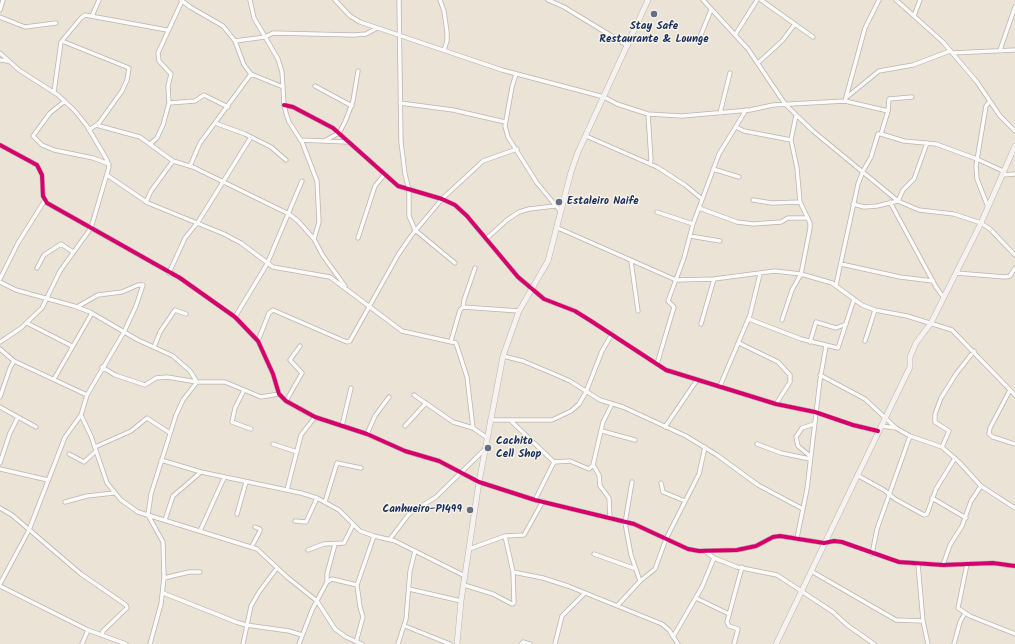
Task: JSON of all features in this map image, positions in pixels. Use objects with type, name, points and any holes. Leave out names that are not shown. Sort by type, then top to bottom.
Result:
[{"type":"street","points":[[0,8],[3,0]]},
{"type":"street","points":[[92,16],[99,0]]},
{"type":"street","points":[[150,144],[156,138],[163,125],[169,103],[168,86],[171,74],[157,57],[167,30],[182,0],[190,7],[223,26],[235,41],[244,66],[251,74],[283,87]]},
{"type":"street","points":[[250,0],[254,18],[278,59],[283,87],[284,105],[289,122],[300,140],[317,181],[319,222],[314,239]]},
{"type":"street","points":[[335,0],[354,19],[377,28],[399,34],[516,74],[604,97],[617,104],[648,114],[668,116],[720,113],[785,104],[846,99],[888,111]]},
{"type":"street","points":[[399,0],[401,142],[405,174],[410,190],[408,212],[415,230],[455,263]]},
{"type":"street","points":[[440,0],[444,12],[447,32],[447,41],[444,50]]},
{"type":"street","points":[[548,0],[628,46]]},
{"type":"street","points":[[457,644],[461,601],[486,437],[502,356],[519,311],[533,290],[548,261],[562,214],[571,172],[648,0]]},
{"type":"street","points":[[703,0],[758,63],[785,104],[898,201],[919,210],[954,214],[981,223],[990,229],[1015,255]]},
{"type":"street","points":[[735,35],[757,0]]},
{"type":"street","points":[[761,0],[813,37]]},
{"type":"street","points":[[846,99],[854,64],[865,28],[879,0]]},
{"type":"street","points":[[896,0],[951,52],[977,82],[1000,116],[1015,131]]},
{"type":"street","points":[[914,16],[920,0]]},
{"type":"street","points":[[1000,50],[1015,7]]},
{"type":"street","points":[[700,38],[711,10]]},
{"type":"street","points":[[54,92],[62,41],[81,18],[85,16],[92,16],[167,30]]},
{"type":"street","points":[[0,17],[25,27],[56,23]]},
{"type":"street","points":[[758,63],[782,41],[795,24]]},
{"type":"street","points":[[235,41],[265,37],[273,33],[366,34],[377,28]]},
{"type":"street","points":[[62,41],[129,68],[127,80],[122,91],[96,125],[89,130]]},
{"type":"street","points":[[846,99],[879,71],[914,65],[951,52],[1015,50]]},
{"type":"street","points":[[0,53],[8,61],[54,92],[75,111],[89,130],[109,164],[91,228],[73,252],[54,282],[48,299],[42,308],[26,323],[0,342]]},
{"type":"street","points":[[0,60],[8,61]]},
{"type":"street","points":[[326,140],[339,133],[352,106],[358,70]]},
{"type":"street","points":[[720,113],[730,73]]},
{"type":"street","points":[[190,166],[198,147],[251,74]]},
{"type":"street","points":[[516,74],[505,122],[508,137],[517,149],[537,183],[562,214]]},
{"type":"street","points":[[315,86],[352,106]]},
{"type":"street","points":[[169,103],[195,101],[204,95],[228,107]]},
{"type":"street","points":[[882,134],[888,111],[889,98],[912,97]]},
{"type":"street","points":[[65,101],[50,113],[33,136],[42,145],[54,150],[93,158],[109,164]]},
{"type":"street","points":[[988,207],[977,179],[977,159],[984,128],[986,106],[990,101]]},
{"type":"street","points":[[400,103],[453,110],[505,122]]},
{"type":"street","points":[[284,105],[333,128],[398,186],[442,199],[455,205],[467,216],[518,276],[544,299],[575,311],[666,370],[776,404],[815,412],[853,425],[879,429],[896,428]]},
{"type":"street","points":[[657,364],[674,307],[668,301],[712,169],[746,110]]},
{"type":"street","points":[[648,114],[650,164]]},
{"type":"street","points":[[782,320],[792,290],[801,274],[810,228],[800,202],[797,168],[791,140],[796,115]]},
{"type":"street","points":[[215,123],[251,137],[270,147],[286,160]]},
{"type":"street","points":[[96,125],[140,137],[172,161],[190,166],[288,214],[298,221],[314,239],[323,256],[346,288]]},
{"type":"street","points":[[736,127],[744,131],[791,140]]},
{"type":"street","points":[[836,285],[853,204],[863,171],[871,157],[878,134],[904,141],[936,144],[1004,171],[1013,173]]},
{"type":"street","points":[[586,136],[650,164],[675,178],[702,199]]},
{"type":"street","points":[[169,272],[185,238],[198,222],[251,137]]},
{"type":"street","points":[[300,140],[348,142]]},
{"type":"street","points":[[898,201],[903,190],[914,179],[927,143]]},
{"type":"street","points":[[0,145],[37,165],[42,175],[44,200],[18,243],[0,280],[16,290],[77,307],[92,313],[124,332],[173,356],[182,363],[197,382]]},
{"type":"street","points":[[776,644],[910,367],[910,357],[916,343],[931,323],[944,298],[981,223],[1015,146]]},
{"type":"street","points":[[258,341],[269,313],[273,310],[347,342],[398,255],[415,230],[442,199],[484,161],[517,149]]},
{"type":"street","points":[[146,202],[151,191],[172,161]]},
{"type":"street","points":[[712,169],[739,177]]},
{"type":"street","points":[[1004,171],[1013,173]]},
{"type":"street","points":[[107,175],[146,202],[198,222],[242,243],[267,264],[280,270],[330,277],[402,331],[420,336],[451,341],[457,345],[467,377],[473,428]]},
{"type":"street","points":[[358,238],[375,186],[384,175]]},
{"type":"street","points":[[236,317],[267,264],[302,181]]},
{"type":"street","points":[[44,200],[169,272],[236,317],[258,341],[273,374],[279,394],[286,401],[315,417],[367,434],[405,451],[439,461],[479,482],[535,500],[634,524],[688,549],[705,551],[737,550],[756,546],[780,536],[824,543],[834,541],[842,542],[859,547],[872,554],[899,562],[944,565],[993,563],[1015,566]]},
{"type":"street","points":[[753,200],[800,202]]},
{"type":"street","points":[[853,204],[864,207],[898,201]]},
{"type":"street","points":[[890,202],[933,281],[944,298]]},
{"type":"street","points":[[486,239],[507,220],[519,212],[529,209],[555,206]]},
{"type":"street","points":[[699,208],[737,222],[753,224],[781,222],[788,218],[807,218]]},
{"type":"street","points":[[657,212],[693,224]]},
{"type":"street","points":[[558,228],[676,280],[714,279],[775,271],[801,274],[836,285],[854,299],[875,310],[931,323],[952,330],[1015,395]]},
{"type":"street","points":[[690,236],[720,242]]},
{"type":"street","points":[[37,268],[44,255],[62,244],[73,252]]},
{"type":"street","points":[[632,261],[638,311]]},
{"type":"street","points":[[841,264],[900,277],[933,281]]},
{"type":"street","points":[[451,341],[475,268]]},
{"type":"street","points":[[956,273],[1005,278],[1010,276],[1015,268]]},
{"type":"street","points":[[720,386],[748,319],[760,274]]},
{"type":"street","points":[[701,324],[714,279]]},
{"type":"street","points":[[77,307],[98,295],[122,292],[138,285],[143,285],[136,306],[124,332],[102,367],[87,395],[81,415],[64,437],[29,530],[0,585],[88,630],[126,644]]},
{"type":"street","points":[[748,319],[810,342],[838,348],[854,299]]},
{"type":"street","points":[[463,307],[519,311]]},
{"type":"street","points":[[154,347],[160,332],[173,312],[177,309],[186,314]]},
{"type":"street","points":[[865,341],[875,310]]},
{"type":"street","points":[[54,379],[92,313]]},
{"type":"street","points":[[810,342],[816,322],[836,328],[846,324]]},
{"type":"street","points":[[26,323],[72,346]]},
{"type":"street","points":[[489,420],[511,422],[552,420],[571,411],[579,404],[586,392],[602,351],[612,334]]},
{"type":"street","points":[[739,343],[778,362],[790,375],[790,382],[776,404]]},
{"type":"street","points":[[286,401],[302,373],[290,360],[300,346]]},
{"type":"street","points":[[797,538],[803,509],[820,375],[826,346]]},
{"type":"street","points":[[0,349],[14,361],[87,395]]},
{"type":"street","points":[[942,446],[949,431],[935,422],[935,414],[941,398],[956,374],[974,351]]},
{"type":"street","points":[[502,356],[523,360],[570,381],[586,392],[612,404],[623,407],[705,447],[758,485],[803,509]]},
{"type":"street","points":[[0,397],[14,361]]},
{"type":"street","points":[[102,367],[115,375],[145,385],[161,377],[197,382],[225,382],[261,397],[279,394]]},
{"type":"street","points":[[820,375],[865,399],[885,416],[896,428],[910,436],[942,446],[981,486],[1015,508]]},
{"type":"street","points":[[665,427],[697,380]]},
{"type":"street","points":[[150,644],[158,622],[164,578],[163,542],[148,515],[151,494],[179,407],[197,382]]},
{"type":"street","points":[[342,426],[351,388]]},
{"type":"street","points":[[244,390],[235,408],[232,422],[251,429]]},
{"type":"street","points":[[1010,390],[990,428],[989,434],[993,437],[1015,444]]},
{"type":"street","points":[[414,395],[453,422],[473,428],[486,437]]},
{"type":"street","points":[[367,434],[375,416],[389,397]]},
{"type":"street","points":[[406,426],[426,403]]},
{"type":"street","points":[[511,422],[554,462],[570,461],[589,469],[594,465],[603,422],[612,404]]},
{"type":"street","points":[[0,407],[36,428]]},
{"type":"street","points":[[81,415],[95,449],[106,483],[114,493],[130,507],[148,515],[252,546],[317,601],[335,629],[362,644]]},
{"type":"street","points":[[0,463],[10,433],[18,417]]},
{"type":"street","points":[[287,490],[301,435],[315,417]]},
{"type":"street","points":[[69,454],[84,462],[95,449],[131,431],[147,418],[170,433]]},
{"type":"street","points":[[810,457],[798,446],[796,436],[802,428],[814,424]]},
{"type":"street","points":[[602,431],[635,440]]},
{"type":"street","points":[[872,554],[877,529],[910,436]]},
{"type":"street","points":[[273,444],[297,452]]},
{"type":"street","points":[[758,444],[780,453],[810,457]]},
{"type":"street","points":[[618,605],[640,581],[655,569],[666,539],[699,474],[705,447]]},
{"type":"street","points":[[390,539],[409,514],[436,497],[484,450]]},
{"type":"street","points":[[857,475],[924,515],[927,514],[932,498],[955,458]]},
{"type":"street","points":[[161,460],[224,478],[287,490],[318,498],[347,516],[353,525],[360,531],[374,536],[390,539],[465,576]]},
{"type":"street","points":[[535,500],[554,462]]},
{"type":"street","points":[[325,502],[337,463],[361,468]]},
{"type":"street","points":[[594,465],[599,475],[600,486],[609,498],[610,519]]},
{"type":"street","points":[[0,469],[48,480]]},
{"type":"street","points":[[165,520],[173,496],[201,472]]},
{"type":"street","points":[[200,531],[224,478]]},
{"type":"street","points":[[237,514],[246,482]]},
{"type":"street","points":[[632,482],[625,523],[631,555],[640,581]]},
{"type":"street","points":[[660,483],[663,492],[685,501]]},
{"type":"street","points":[[944,565],[950,545],[966,518],[971,501],[981,486]]},
{"type":"street","points":[[65,502],[87,496],[114,493]]},
{"type":"street","points":[[295,522],[306,522],[318,498]]},
{"type":"street","points":[[932,498],[966,518]]},
{"type":"street","points":[[469,549],[505,536],[524,535],[543,501]]},
{"type":"street","points":[[0,508],[29,530],[81,574],[126,605],[126,608],[104,630],[102,635]]},
{"type":"street","points":[[308,550],[324,544],[344,543],[353,525]]},
{"type":"street","points":[[252,546],[260,531],[260,529],[255,527]]},
{"type":"street","points":[[356,642],[364,617],[360,607],[358,585],[374,536]]},
{"type":"street","points":[[464,585],[493,594],[512,604],[515,601],[513,572],[505,536]]},
{"type":"street","points":[[299,644],[326,582],[335,544]]},
{"type":"street","points":[[398,644],[405,626],[410,571],[415,551]]},
{"type":"street","points":[[705,551],[727,565],[777,574],[801,592],[833,612],[847,625],[874,644]]},
{"type":"street","points":[[594,554],[636,569]]},
{"type":"street","points":[[673,637],[696,598],[714,558]]},
{"type":"street","points":[[918,564],[923,622],[928,644]]},
{"type":"street","points":[[967,564],[957,604],[958,608],[965,614],[1015,634]]},
{"type":"street","points":[[243,644],[251,606],[259,592],[277,568]]},
{"type":"street","points":[[734,644],[738,629],[727,624],[742,568]]},
{"type":"street","points":[[811,571],[896,620],[923,622]]},
{"type":"street","points":[[164,578],[189,572],[200,572]]},
{"type":"street","points":[[513,572],[543,578],[618,605],[662,624],[678,644]]},
{"type":"street","points":[[326,582],[332,579],[358,585]]},
{"type":"street","points":[[409,589],[461,601]]},
{"type":"street","points":[[163,593],[246,625],[280,629],[302,635]]},
{"type":"street","points":[[555,644],[562,616],[585,593]]},
{"type":"street","points":[[696,598],[729,614]]},
{"type":"street","points":[[954,644],[960,622],[965,614]]},
{"type":"street","points":[[405,626],[450,644]]},
{"type":"street","points":[[82,644],[88,630]]},
{"type":"street","points":[[521,644],[523,642],[530,644]]},
{"type":"cycle path","points":[[284,105],[293,107],[333,128],[398,186],[442,199],[455,205],[467,216],[518,277],[544,299],[575,311],[666,370],[776,404],[815,412],[853,425],[878,431]]},
{"type":"cycle path","points":[[0,145],[37,165],[42,175],[43,196],[47,203],[180,278],[235,317],[258,341],[273,374],[279,394],[286,401],[315,417],[367,434],[405,451],[439,461],[479,482],[535,500],[634,524],[688,549],[699,551],[737,550],[756,546],[773,537],[780,536],[824,543],[834,541],[842,542],[899,562],[943,565],[993,563],[1015,566]]},
{"type":"place","name":"Stay Safe Restaurante & Lounge","points":[[654,14]]},
{"type":"place","name":"Estaleiro Naife","points":[[559,202]]},
{"type":"place","name":"Cachito Cell Shop","points":[[488,448]]},
{"type":"place","name":"Canhueiro-P1499","points":[[470,510]]}]
